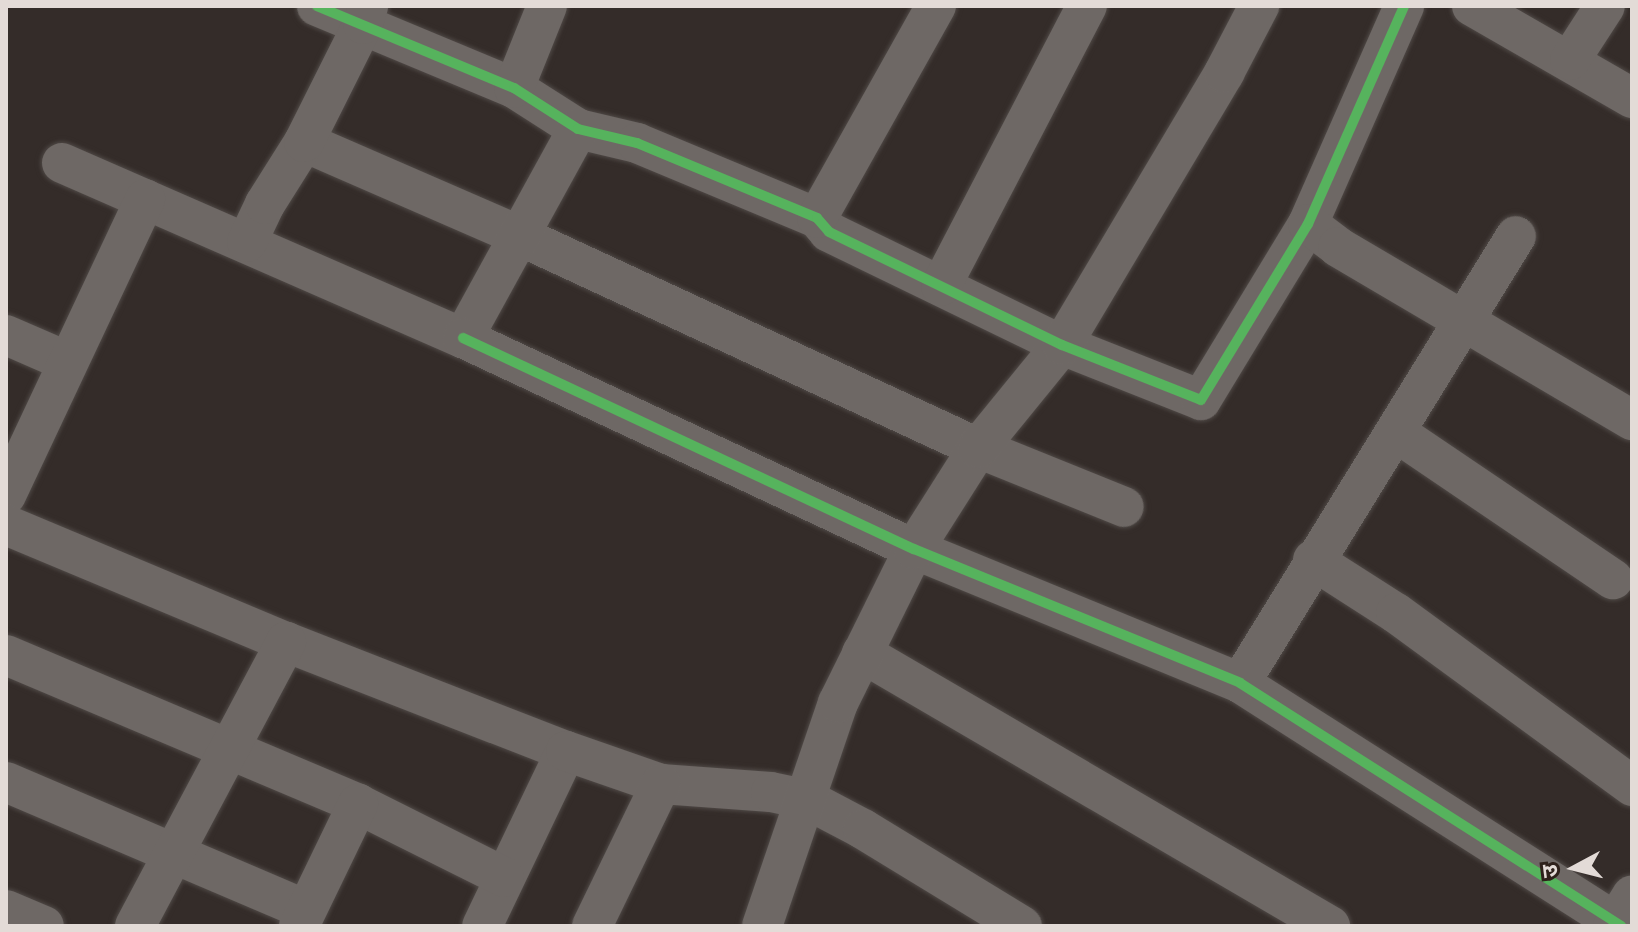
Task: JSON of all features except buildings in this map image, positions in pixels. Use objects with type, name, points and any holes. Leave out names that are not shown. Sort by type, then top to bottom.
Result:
[{"type":"street","points":[[317,6],[366,15],[514,88],[578,129],[637,143],[817,218],[829,232],[1062,345],[1201,400],[1308,224],[1404,6]]},
{"type":"street","points":[[514,88],[547,6]]},
{"type":"street","points":[[817,218],[936,6]]},
{"type":"street","points":[[941,286],[1087,6]]},
{"type":"street","points":[[762,926],[808,800],[838,703],[914,549],[978,448],[1062,345],[1224,73],[1259,6]]},
{"type":"street","points":[[1472,6],[1632,98]]},
{"type":"street","points":[[1570,60],[1605,6]]},
{"type":"street","points":[[247,242],[265,204],[304,142],[366,15]]},
{"type":"street","points":[[463,338],[578,129]]},
{"type":"street","points":[[304,142],[520,236],[978,448],[1124,507]]},
{"type":"street","points":[[62,163],[463,338],[914,549],[1240,683],[1620,918]]},
{"type":"street","points":[[6,495],[66,361],[145,199]]},
{"type":"street","points":[[1308,224],[1338,247],[1632,420]]},
{"type":"street","points":[[1240,683],[1313,560],[1467,321],[1516,236]]},
{"type":"street","points":[[6,335],[66,361]]},
{"type":"street","points":[[1397,433],[1613,579]]},
{"type":"street","points":[[6,525],[286,642],[566,751],[661,784],[771,792],[808,800],[863,829],[1022,926]]},
{"type":"street","points":[[1313,560],[1396,613],[1632,786]]},
{"type":"street","points":[[135,926],[286,642]]},
{"type":"street","points":[[862,653],[1330,926]]},
{"type":"street","points":[[6,655],[358,804],[504,877]]},
{"type":"street","points":[[482,926],[566,751]]},
{"type":"street","points":[[6,782],[175,854],[303,918],[358,804]]},
{"type":"street","points":[[592,926],[661,784]]},
{"type":"street","points":[[6,910],[44,926]]},
{"type":"cycle path","points":[[317,6],[514,88],[578,129],[637,143],[817,218],[829,232],[1062,345],[1201,400],[1308,224],[1404,6]]},
{"type":"cycle path","points":[[463,338],[914,549],[1240,683],[1621,926]]}]
